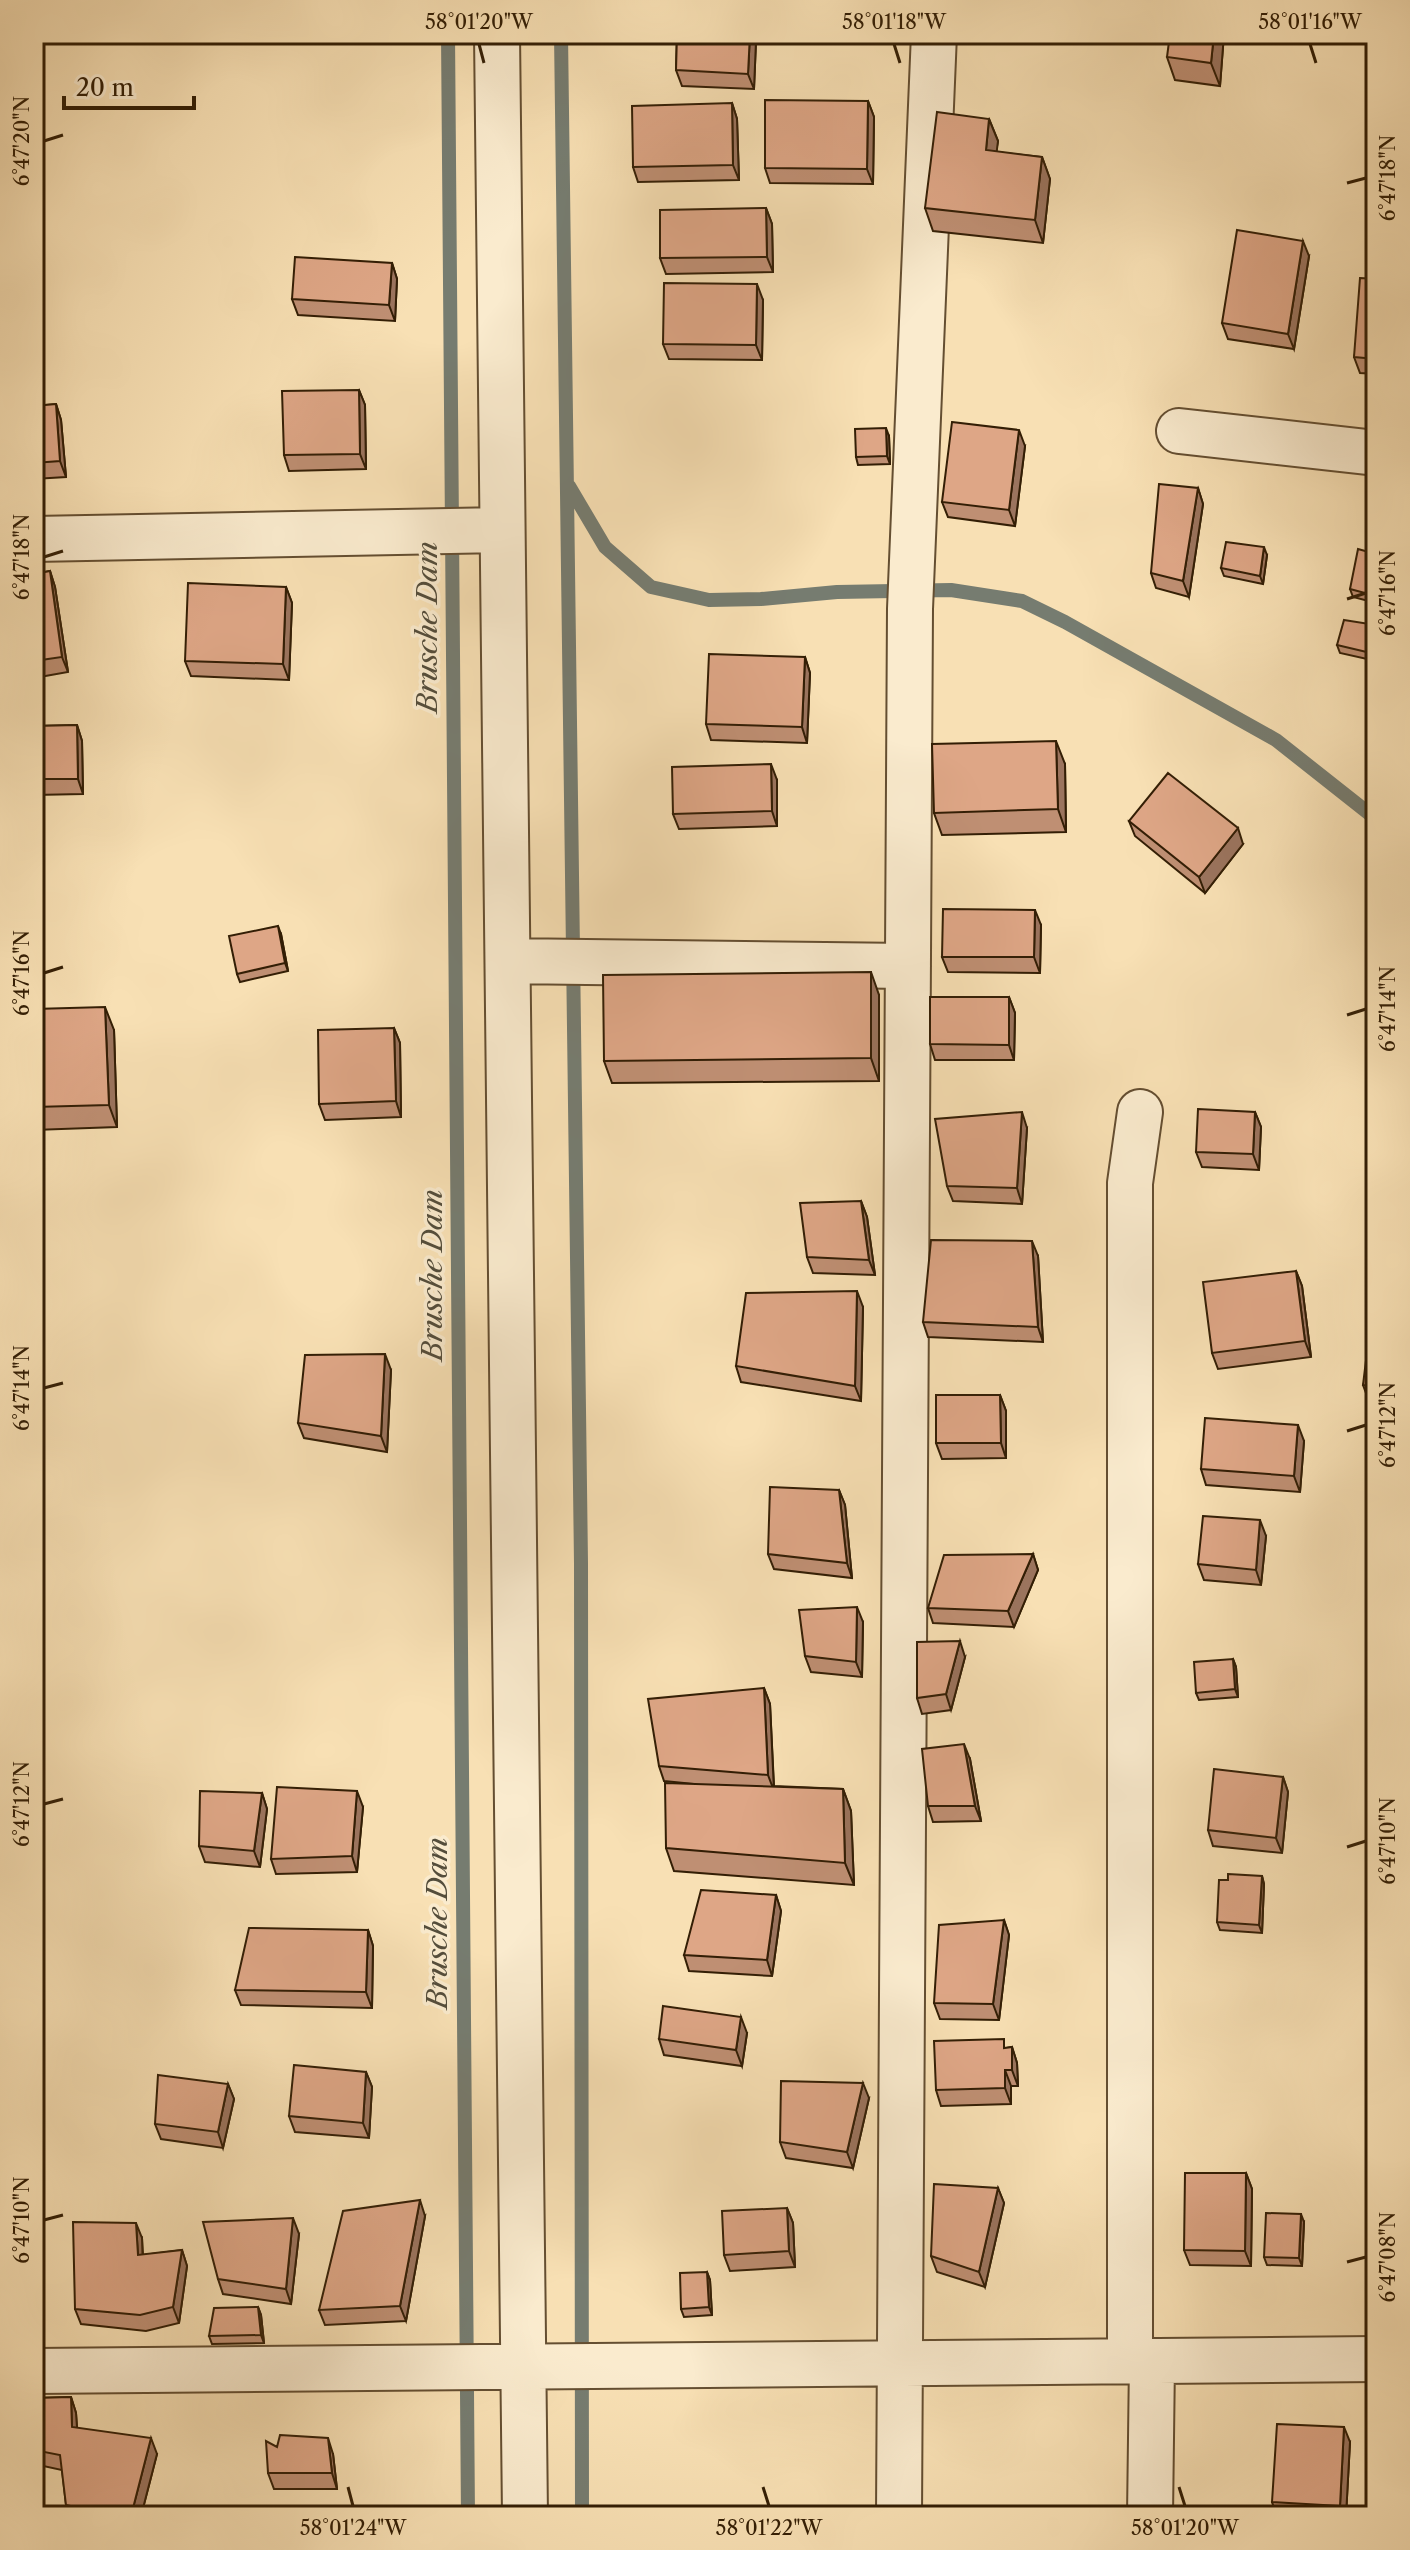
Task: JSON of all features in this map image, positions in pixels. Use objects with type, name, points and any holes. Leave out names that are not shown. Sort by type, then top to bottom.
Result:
[{"type":"street","points":[[497,34],[525,2516]]},
{"type":"street","points":[[899,2516],[910,609],[934,34]]},
{"type":"street","points":[[1179,431],[1376,453]]},
{"type":"street","points":[[34,539],[502,530]]},
{"type":"street","points":[[508,961],[908,966]]},
{"type":"street","points":[[1140,1112],[1130,1183],[1141,2361],[1150,2516]]},
{"type":"street","points":[[34,2371],[1376,2359]]},
{"type":"building","points":[[677,34],[750,34],[748,74],[676,70]]},
{"type":"building","points":[[1170,34],[1214,34],[1211,63],[1167,57]]},
{"type":"building","points":[[765,100],[868,101],[867,169],[765,168]]},
{"type":"building","points":[[732,103],[733,165],[633,167],[632,106]]},
{"type":"building","points":[[937,112],[989,119],[986,150],[1042,157],[1035,220],[925,208]]},
{"type":"building","points":[[766,208],[767,257],[660,258],[660,210]]},
{"type":"building","points":[[1237,230],[1303,241],[1288,334],[1222,323]]},
{"type":"building","points":[[295,257],[392,263],[389,305],[292,299]]},
{"type":"building","points":[[1360,278],[1376,279],[1376,359],[1354,357]]},
{"type":"building","points":[[664,283],[757,284],[756,345],[663,344]]},
{"type":"building","points":[[359,390],[360,454],[284,455],[282,391]]},
{"type":"building","points":[[56,404],[60,461],[34,463],[34,406]]},
{"type":"building","points":[[952,422],[1019,430],[1009,510],[942,502]]},
{"type":"building","points":[[886,428],[887,456],[856,457],[855,429]]},
{"type":"building","points":[[1159,484],[1198,488],[1183,581],[1151,573]]},
{"type":"building","points":[[1226,542],[1264,547],[1260,576],[1221,568]]},
{"type":"building","points":[[1358,549],[1376,554],[1376,596],[1350,589]]},
{"type":"building","points":[[50,571],[62,657],[34,661],[34,574]]},
{"type":"building","points":[[188,583],[286,587],[283,664],[185,661]]},
{"type":"building","points":[[1344,620],[1376,625],[1375,654],[1337,645]]},
{"type":"building","points":[[709,654],[805,657],[802,727],[706,724]]},
{"type":"building","points":[[77,725],[78,779],[34,779],[34,726]]},
{"type":"building","points":[[1056,741],[1058,809],[934,813],[932,744]]},
{"type":"building","points":[[771,764],[772,811],[673,814],[672,767]]},
{"type":"building","points":[[1168,773],[1238,828],[1199,877],[1129,821]]},
{"type":"building","points":[[943,909],[1035,910],[1034,957],[942,957]]},
{"type":"building","points":[[278,926],[285,963],[237,974],[229,936]]},
{"type":"building","points":[[871,972],[871,1058],[604,1061],[603,975]]},
{"type":"building","points":[[930,997],[1009,997],[1009,1045],[930,1044]]},
{"type":"building","points":[[105,1007],[109,1105],[34,1107],[34,1009]]},
{"type":"building","points":[[394,1028],[396,1101],[319,1104],[318,1030]]},
{"type":"building","points":[[1198,1109],[1255,1112],[1253,1154],[1196,1152]]},
{"type":"building","points":[[1022,1112],[1017,1188],[947,1186],[935,1119]]},
{"type":"building","points":[[861,1201],[869,1260],[807,1257],[800,1203]]},
{"type":"building","points":[[931,1240],[1032,1241],[1038,1327],[923,1322]]},
{"type":"building","points":[[1296,1271],[1305,1341],[1212,1353],[1203,1282]]},
{"type":"building","points":[[857,1291],[855,1386],[736,1366],[746,1293]]},
{"type":"building","points":[[1367,1352],[1376,1353],[1376,1386],[1363,1385]]},
{"type":"building","points":[[385,1354],[381,1436],[298,1423],[305,1355]]},
{"type":"building","points":[[936,1395],[1000,1395],[1001,1443],[936,1443]]},
{"type":"building","points":[[1205,1418],[1298,1425],[1294,1476],[1201,1469]]},
{"type":"building","points":[[770,1487],[839,1490],[847,1563],[768,1554]]},
{"type":"building","points":[[1203,1516],[1260,1520],[1256,1570],[1198,1564]]},
{"type":"building","points":[[1033,1554],[1008,1611],[928,1608],[944,1555]]},
{"type":"building","points":[[857,1607],[856,1662],[805,1656],[799,1610]]},
{"type":"building","points":[[960,1641],[946,1694],[917,1698],[917,1642]]},
{"type":"building","points":[[1233,1659],[1235,1689],[1196,1693],[1194,1662]]},
{"type":"building","points":[[764,1688],[768,1775],[659,1766],[648,1699]]},
{"type":"building","points":[[964,1744],[975,1806],[928,1806],[922,1749]]},
{"type":"building","points":[[1214,1769],[1283,1777],[1276,1838],[1208,1830]]},
{"type":"building","points":[[665,1783],[843,1789],[845,1863],[666,1848]]},
{"type":"building","points":[[277,1787],[357,1791],[352,1856],[271,1859]]},
{"type":"building","points":[[200,1791],[262,1793],[254,1851],[199,1846]]},
{"type":"building","points":[[1228,1874],[1262,1876],[1259,1925],[1217,1922],[1219,1880],[1228,1880]]},
{"type":"building","points":[[701,1890],[776,1895],[767,1960],[684,1955]]},
{"type":"building","points":[[1004,1920],[993,2004],[934,2003],[939,1925]]},
{"type":"building","points":[[249,1928],[368,1930],[366,1992],[235,1990]]},
{"type":"building","points":[[663,2006],[741,2017],[736,2050],[659,2039]]},
{"type":"building","points":[[1004,2039],[1004,2048],[1012,2047],[1012,2070],[1005,2070],[1005,2088],[936,2090],[934,2041]]},
{"type":"building","points":[[294,2065],[366,2072],[363,2123],[289,2116]]},
{"type":"building","points":[[158,2075],[228,2084],[218,2132],[155,2124]]},
{"type":"building","points":[[781,2081],[863,2083],[847,2152],[780,2142]]},
{"type":"building","points":[[1185,2173],[1246,2173],[1245,2251],[1184,2250]]},
{"type":"building","points":[[934,2184],[998,2188],[979,2272],[931,2256]]},
{"type":"building","points":[[420,2200],[400,2306],[319,2310],[343,2211]]},
{"type":"building","points":[[787,2208],[789,2251],[724,2255],[722,2211]]},
{"type":"building","points":[[1266,2213],[1301,2214],[1299,2258],[1264,2257]]},
{"type":"building","points":[[293,2218],[286,2289],[218,2279],[203,2222]]},
{"type":"building","points":[[73,2222],[136,2223],[138,2255],[182,2250],[173,2307],[140,2315],[75,2309]]},
{"type":"building","points":[[707,2272],[709,2307],[681,2309],[680,2273]]},
{"type":"building","points":[[258,2307],[261,2335],[209,2336],[214,2308]]},
{"type":"building","points":[[71,2397],[72,2427],[151,2438],[131,2516],[66,2505],[60,2455],[34,2450],[34,2398]]},
{"type":"building","points":[[1277,2424],[1344,2427],[1340,2506],[1272,2502]]},
{"type":"building","points":[[280,2435],[328,2438],[332,2473],[268,2473],[266,2441],[277,2447]]},
{"type":"waterway","name":"Brusche Dam","points":[[448,34],[468,2516]]},
{"type":"waterway","points":[[561,34],[581,1563],[582,2516]]},
{"type":"waterway","points":[[569,486],[605,547],[651,587],[709,600],[837,592],[951,590],[1022,601],[1276,740],[1376,819]]}]
